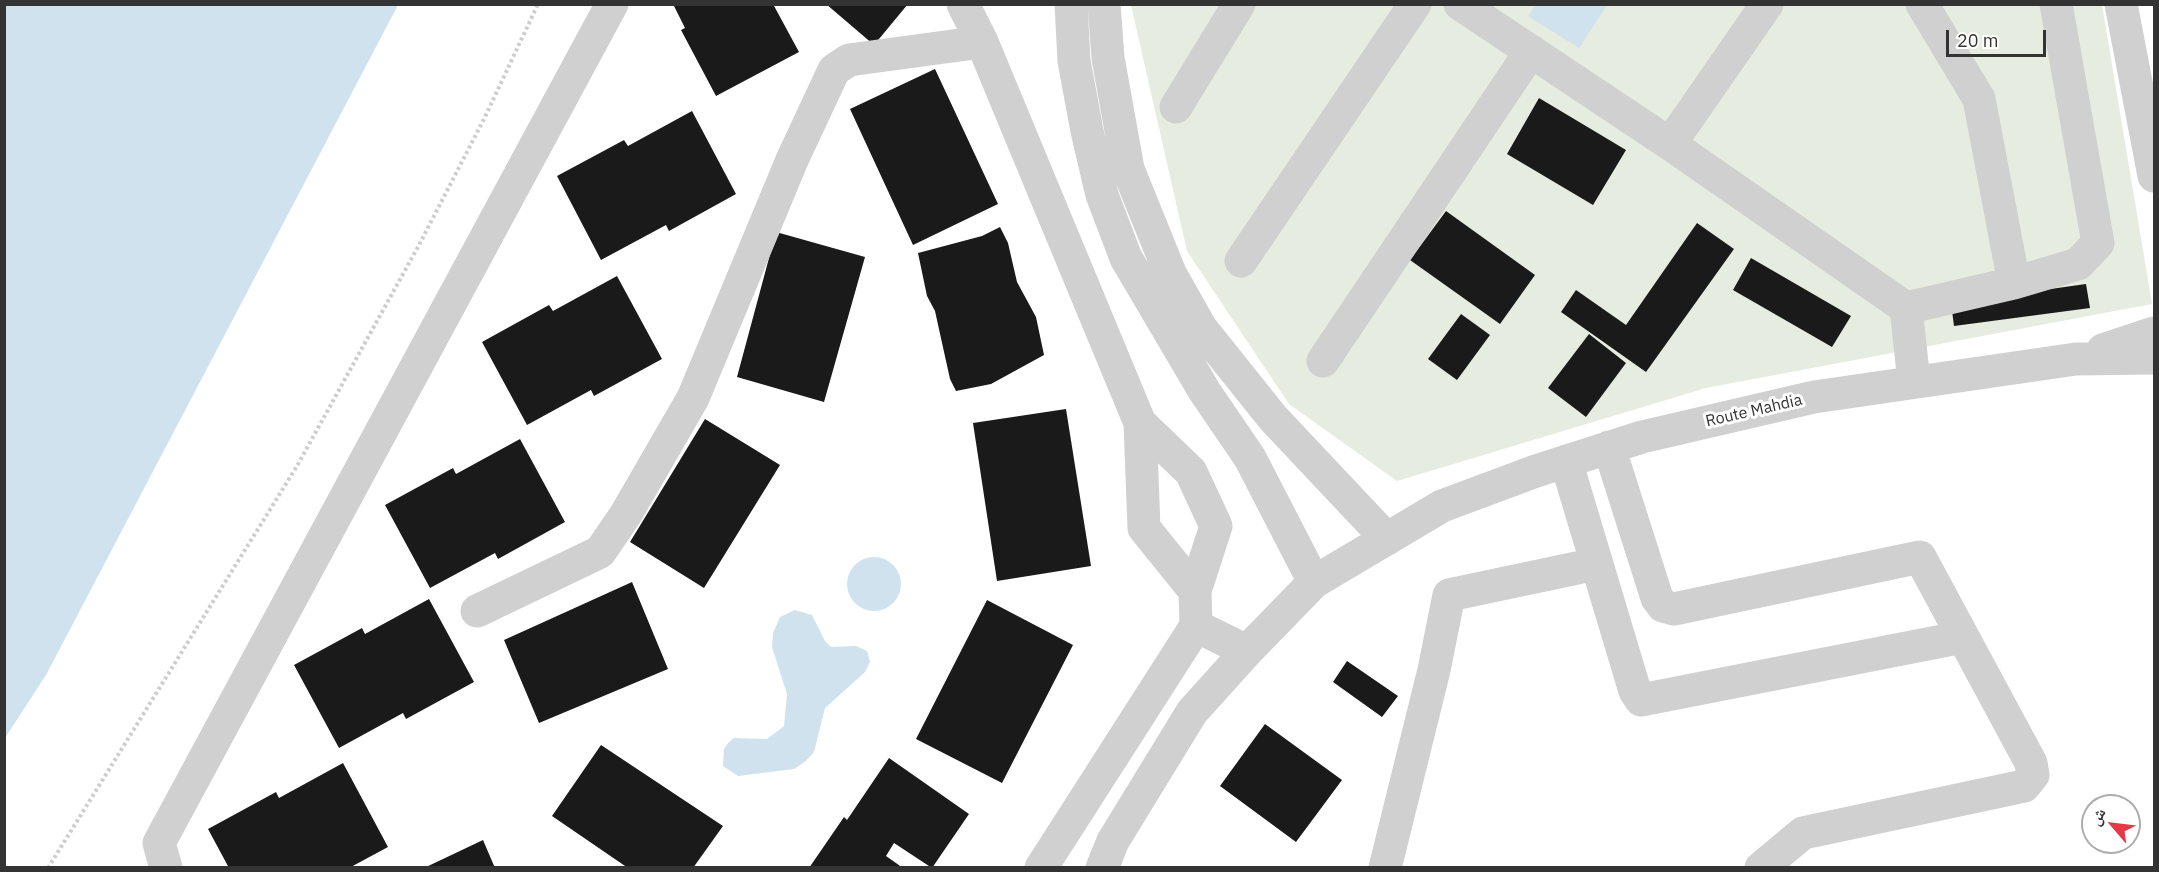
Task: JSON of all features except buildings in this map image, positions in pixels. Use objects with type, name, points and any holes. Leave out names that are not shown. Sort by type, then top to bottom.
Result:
[{"type":"street","points":[[166,867],[159,843],[612,4]]},
{"type":"street","points":[[963,4],[982,42],[1140,423],[1144,528],[1195,591]]},
{"type":"street","points":[[1071,4],[1074,61],[1087,131],[1102,195],[1126,258],[1205,392],[1250,458],[1314,582]]},
{"type":"street","points":[[1104,4],[1108,58],[1128,169],[1170,273],[1201,328],[1273,418],[1387,539]]},
{"type":"street","points":[[1176,107],[1239,4]]},
{"type":"street","points":[[1241,261],[1415,4]]},
{"type":"street","points":[[1670,144],[1767,4]]},
{"type":"street","points":[[1922,4],[1979,99],[2014,283]]},
{"type":"street","points":[[1476,9],[1531,51],[1670,144],[1906,308],[2014,283],[2078,264],[2098,243],[2056,4]]},
{"type":"street","points":[[2121,4],[2154,176]]},
{"type":"street","points":[[477,611],[600,552],[619,524],[693,398],[792,160],[834,70],[849,60],[982,42]]},
{"type":"street","points":[[1323,361],[1531,51]]},
{"type":"street","points":[[1906,308],[1914,382]]},
{"type":"street","name":"Route Mahdia","points":[[2076,359],[2154,333]]},
{"type":"street","name":"Route Mahdia","points":[[1102,867],[1113,841],[1192,712],[1247,651],[1314,582],[1442,506],[1566,461],[1642,437],[1814,397],[2076,359],[2154,358]]},
{"type":"street","points":[[1041,867],[1196,626],[1195,591],[1216,526],[1191,472],[1140,423]]},
{"type":"street","points":[[1609,447],[1657,598],[1663,606],[1674,609],[1920,557],[2031,763],[2033,775],[2024,786],[1803,833],[1761,867]]},
{"type":"street","points":[[1566,461],[1635,691],[1641,700],[1964,637]]},
{"type":"street","points":[[1385,867],[1434,670],[1449,595],[1596,564]]},
{"type":"street","points":[[1196,626],[1247,651]]},
{"type":"path","points":[[48,867],[297,466],[419,245],[485,117],[538,4]]},
{"type":"shaded area","points":[[1131,5],[2102,5],[2152,304],[1706,388],[1397,481],[1289,404],[1187,251]]},
{"type":"water","points":[[5,4],[398,5],[46,675],[5,738]]},
{"type":"water","points":[[1536,4],[1607,5],[1579,48],[1528,16]]},
{"type":"water","points":[[869,557],[879,557],[889,561],[897,569],[901,584],[897,599],[889,607],[879,611],[869,611],[859,607],[851,599],[847,589],[847,579],[851,569],[859,561]]},
{"type":"water","points":[[795,610],[812,615],[825,641],[831,647],[856,646],[867,651],[870,662],[865,672],[825,708],[814,752],[806,761],[794,769],[738,776],[723,766],[724,749],[728,743],[734,738],[767,739],[784,726],[787,694],[772,647],[773,633],[780,617]]}]
